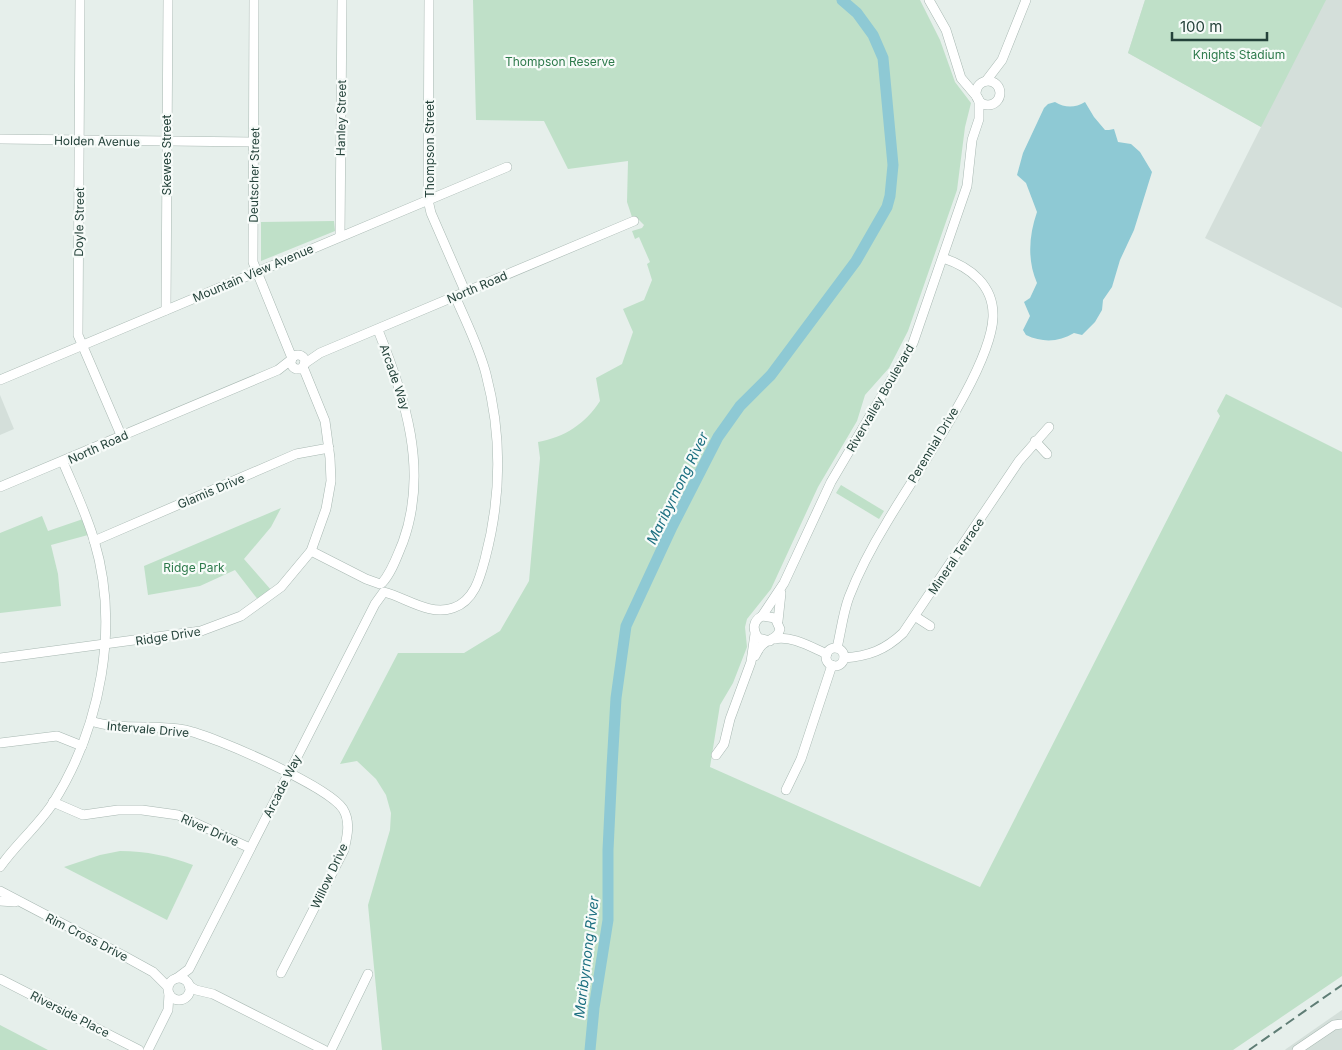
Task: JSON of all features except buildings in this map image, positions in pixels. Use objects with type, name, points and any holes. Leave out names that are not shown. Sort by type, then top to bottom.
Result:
[{"type":"street","name":"Doyle Street","points":[[80,0],[78,335],[121,435]]},
{"type":"street","name":"Skewes Street","points":[[166,310],[168,0]]},
{"type":"street","name":"Deutscher Street","points":[[254,0],[253,262],[287,343],[298,362]]},
{"type":"street","name":"Hanley Street","points":[[340,236],[342,0]]},
{"type":"street","name":"Thompson Street","points":[[429,0],[428,200],[431,213],[465,291]]},
{"type":"street","points":[[933,1],[946,30],[961,78],[978,99],[989,104],[996,102],[1000,95],[1002,60],[1026,0]]},
{"type":"street","points":[[978,99],[977,89],[1002,60]]},
{"type":"street","points":[[960,70],[969,79],[994,82],[999,87]]},
{"type":"street","name":"Rivervalley Boulevard","points":[[762,616],[784,583],[831,482],[913,343],[968,186],[972,140],[979,119],[978,99]]},
{"type":"street","name":"Rivervalley Boulevard","points":[[979,119],[996,102]]},
{"type":"street","name":"Holden Avenue","points":[[0,139],[254,142]]},
{"type":"street","name":"Mountain View Avenue","points":[[0,380],[507,167]]},
{"type":"street","name":"North Road","points":[[0,487],[634,221]]},
{"type":"street","name":"Perennial Drive","points":[[837,648],[841,625],[854,585],[883,527],[965,392],[989,333],[992,311],[984,285],[966,267],[943,258]]},
{"type":"street","points":[[311,551],[424,608],[438,610],[462,604],[475,589],[493,526],[496,504],[497,454],[493,406],[486,373],[476,344],[454,296]]},
{"type":"street","name":"Arcade Way","points":[[183,998],[188,984],[189,968],[375,604],[410,519],[414,469],[410,422],[405,401],[378,330]]},
{"type":"street","name":"Ridge Drive","points":[[0,658],[201,632],[241,616],[281,587],[311,551],[324,515],[329,492],[331,467],[325,421],[308,380],[298,362]]},
{"type":"street","name":"Mineral Terrace","points":[[844,658],[876,653],[891,644],[916,617],[1019,461],[1049,427]]},
{"type":"street","points":[[1035,441],[1046,454]]},
{"type":"street","name":"Glamis Drive","points":[[94,541],[296,454],[329,448]]},
{"type":"street","points":[[0,867],[34,828],[53,802],[82,746],[91,721],[105,645],[104,597],[94,541],[63,462]]},
{"type":"street","name":"Rivervalley Boulevard","points":[[778,623],[778,608],[784,583]]},
{"type":"street","points":[[716,755],[724,744],[730,719],[751,662],[756,621],[762,616],[771,616],[783,631],[803,644]]},
{"type":"street","points":[[916,617],[930,626]]},
{"type":"street","points":[[751,662],[762,645],[772,640],[779,633],[778,623]]},
{"type":"street","points":[[755,634],[762,640],[784,638],[827,654]]},
{"type":"street","points":[[837,648],[843,652],[844,658],[841,664],[832,666],[827,661],[827,654],[831,649],[837,648]]},
{"type":"street","points":[[786,790],[801,759],[832,666]]},
{"type":"street","name":"Intervale Drive","points":[[91,721],[107,726],[185,730],[228,744],[288,773]]},
{"type":"street","points":[[0,743],[57,736],[82,746]]},
{"type":"street","name":"Willow Drive","points":[[281,973],[344,850],[348,829],[344,810],[334,800],[288,773]]},
{"type":"street","name":"River Drive","points":[[53,802],[82,814],[118,810],[142,810],[178,815],[250,848]]},
{"type":"street","name":"Rim Cross Drive","points":[[0,893],[153,972],[188,984]]},
{"type":"street","name":"Rim Cross Drive","points":[[0,900],[20,903]]},
{"type":"street","name":"Arcade Way","points":[[168,991],[175,978],[189,968]]},
{"type":"street","name":"Rim Cross Drive","points":[[153,972],[174,998],[183,998]]},
{"type":"street","points":[[331,1050],[368,974]]},
{"type":"street","name":"Riverside Place","points":[[0,979],[139,1050]]},
{"type":"street","points":[[188,984],[201,992],[213,994],[324,1050]]},
{"type":"street","points":[[168,991],[168,1010]]},
{"type":"street","points":[[148,1050],[168,1010],[183,998],[201,992]]},
{"type":"street","points":[[1297,1050],[1334,1025],[1341,1024]]},
{"type":"shaded area","points":[[1145,0],[1342,0],[1342,308],[1205,238],[1261,127],[1128,53]]},
{"type":"shaded area","points":[[0,395],[14,429],[0,435]]},
{"type":"shaded area","points":[[1342,1010],[1342,1050],[1285,1050],[1286,1049]]},
{"type":"green space","name":"Thompson Reserve","points":[[473,0],[920,0],[940,40],[955,82],[971,103],[965,127],[957,190],[908,331],[889,368],[865,395],[857,421],[818,487],[771,589],[747,619],[745,627],[747,647],[733,683],[720,705],[710,767],[980,887],[1220,416],[1217,411],[1226,394],[1342,452],[1342,976],[1233,1050],[382,1050],[368,905],[390,830],[391,813],[386,795],[376,779],[357,761],[340,764],[398,653],[464,653],[500,631],[529,581],[540,458],[538,442],[557,437],[574,428],[588,416],[600,401],[596,378],[622,364],[633,332],[623,309],[644,300],[652,280],[647,264],[650,262],[639,237],[635,239],[632,231],[642,228],[644,225],[636,217],[632,217],[627,202],[628,161],[568,169],[544,121],[476,120]]},
{"type":"green space","name":"Knights Stadium","points":[[1145,0],[1326,0],[1261,127],[1128,53]]},
{"type":"green space","points":[[334,221],[335,231],[261,261],[261,222]]},
{"type":"green space","points":[[841,485],[884,511],[879,519],[836,493]]},
{"type":"green space","name":"Ridge Park","points":[[281,508],[271,527],[244,559],[272,591],[259,601],[235,570],[200,586],[148,595],[144,566]]},
{"type":"green space","points":[[42,516],[48,531],[83,519],[88,535],[51,545],[58,574],[61,606],[0,613],[0,533]]},
{"type":"green space","points":[[120,851],[157,855],[193,865],[167,920],[64,867],[100,855]]},
{"type":"green space","points":[[0,1025],[48,1050],[0,1050]]},
{"type":"water","points":[[1055,102],[1070,107],[1085,102],[1105,130],[1114,129],[1118,142],[1131,144],[1140,152],[1152,172],[1134,230],[1120,260],[1112,287],[1103,300],[1102,310],[1095,322],[1082,335],[1074,333],[1057,340],[1045,340],[1032,338],[1026,335],[1023,330],[1030,316],[1024,302],[1030,298],[1037,283],[1030,256],[1030,248],[1037,212],[1026,183],[1017,175],[1023,153],[1044,108],[1048,104]]},
{"type":"waterway","name":"Maribyrnong River","points":[[590,1050],[594,1008],[608,920],[608,850],[616,698],[626,626],[672,527],[718,437],[740,406],[771,375],[856,261],[887,207],[890,196],[893,165],[883,58],[873,35],[857,13],[842,0]]},
{"type":"railway","points":[[1249,1050],[1342,985]]}]
